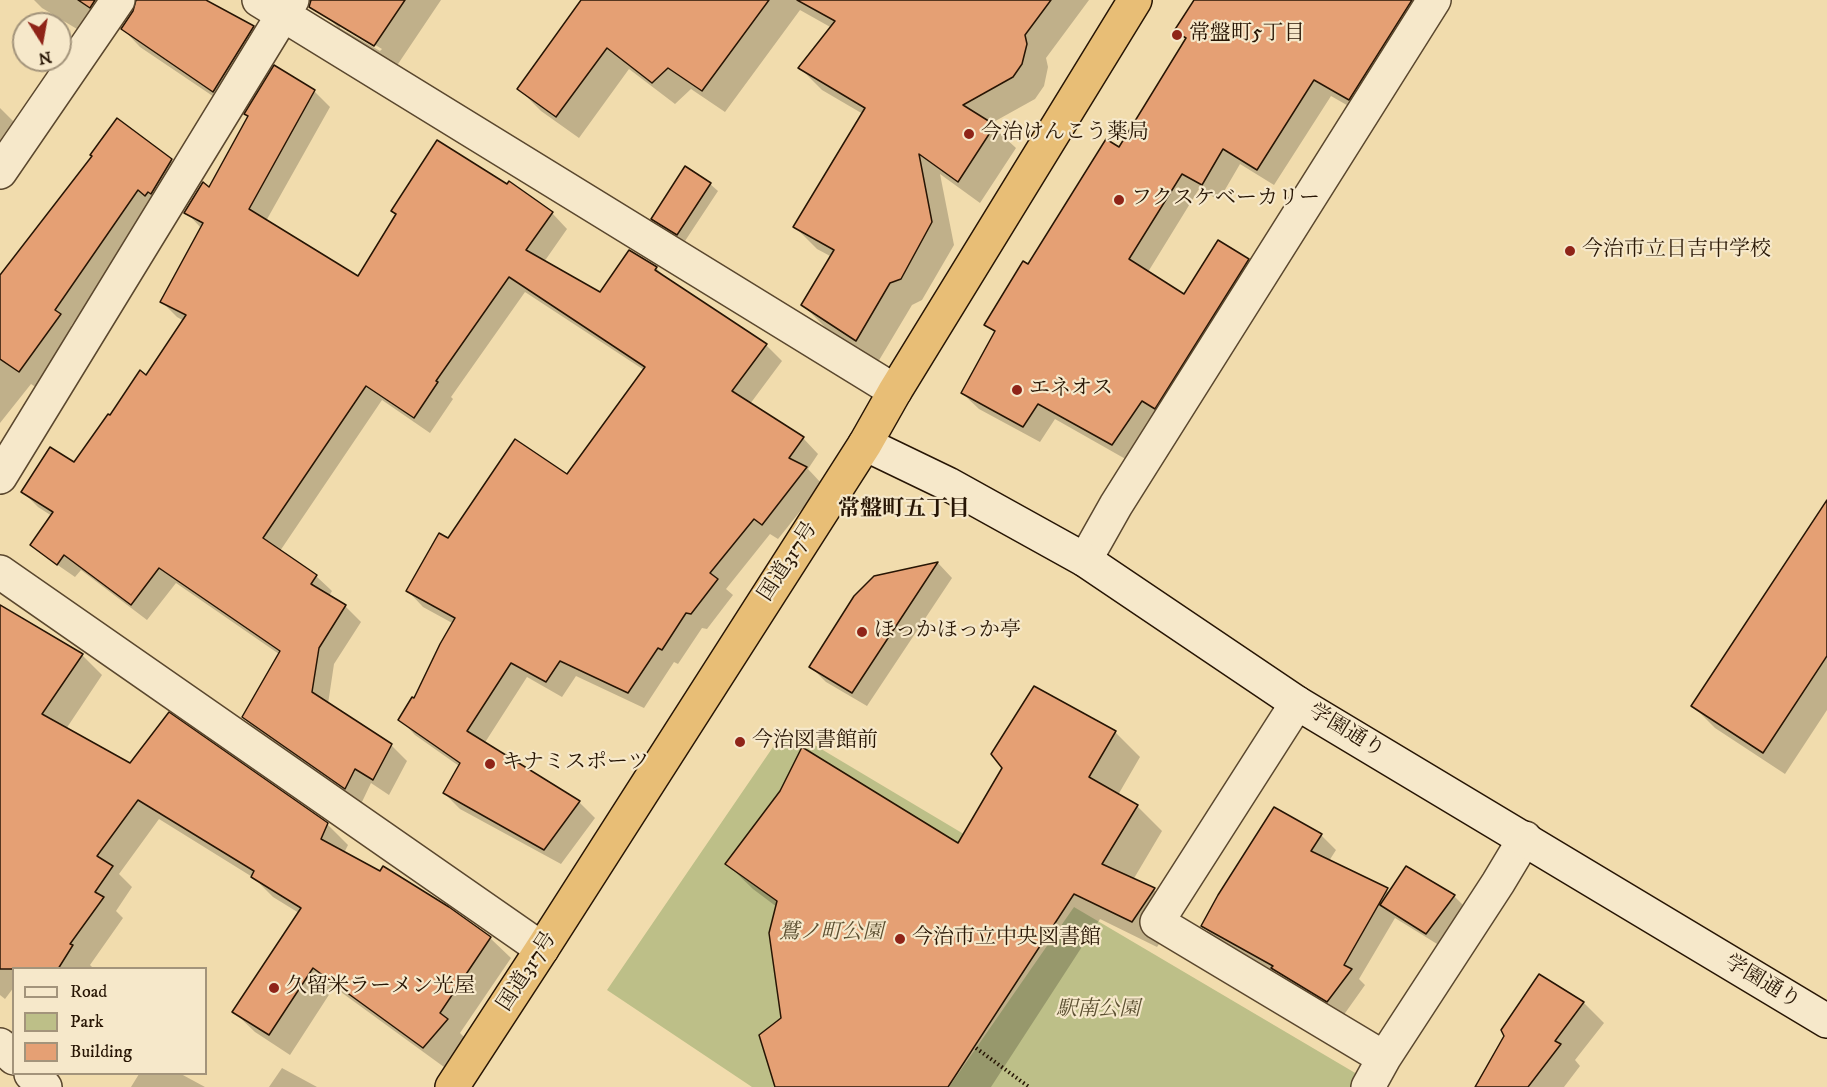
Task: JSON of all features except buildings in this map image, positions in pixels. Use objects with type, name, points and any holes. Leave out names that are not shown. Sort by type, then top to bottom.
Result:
[{"type":"highway","name":"国道317号","points":[[462,1084],[542,949],[865,444],[895,391],[1135,0]]},
{"type":"street","points":[[0,172],[118,0]]},
{"type":"street","points":[[1084,560],[1434,0]]},
{"type":"street","points":[[0,477],[278,5],[895,391]]},
{"type":"street","name":"学園通り","points":[[865,444],[948,483],[1084,560],[1297,703],[1827,1021]]},
{"type":"street","points":[[0,572],[542,949]]},
{"type":"street","points":[[1297,703],[1157,922],[1384,1058]]},
{"type":"street","points":[[1368,1087],[1384,1058],[1525,838]]},
{"type":"street","points":[[0,1045],[12,1056]]},
{"type":"street","points":[[32,1075],[45,1087]]},
{"type":"path","points":[[976,1048],[1029,1087]]},
{"type":"green space","name":"鷲ノ町公園","points":[[786,728],[1071,898],[942,1087],[752,1087],[607,990]]},
{"type":"green space","name":"駅南公園","points":[[1074,907],[1362,1077],[1356,1087],[949,1087]]},
{"type":"place","name":"常盤町5丁目","points":[[1177,35]]},
{"type":"place","name":"今治けんこう薬局","points":[[969,134]]},
{"type":"place","name":"フクスケベーカリー","points":[[1119,200]]},
{"type":"place","name":"今治市立日吉中学校","points":[[1570,251]]},
{"type":"place","name":"エネオス","points":[[1017,390]]},
{"type":"place","name":"ほっかほっか亭","points":[[862,632]]},
{"type":"place","name":"今治図書館前","points":[[740,742]]},
{"type":"place","name":"キナミスポーツ","points":[[490,764]]},
{"type":"place","name":"今治市立中央図書館","points":[[900,939]]},
{"type":"place","name":"久留米ラーメン光屋","points":[[274,988]]},
{"type":"district","name":"常盤町五丁目","points":[[904,510]]}]
